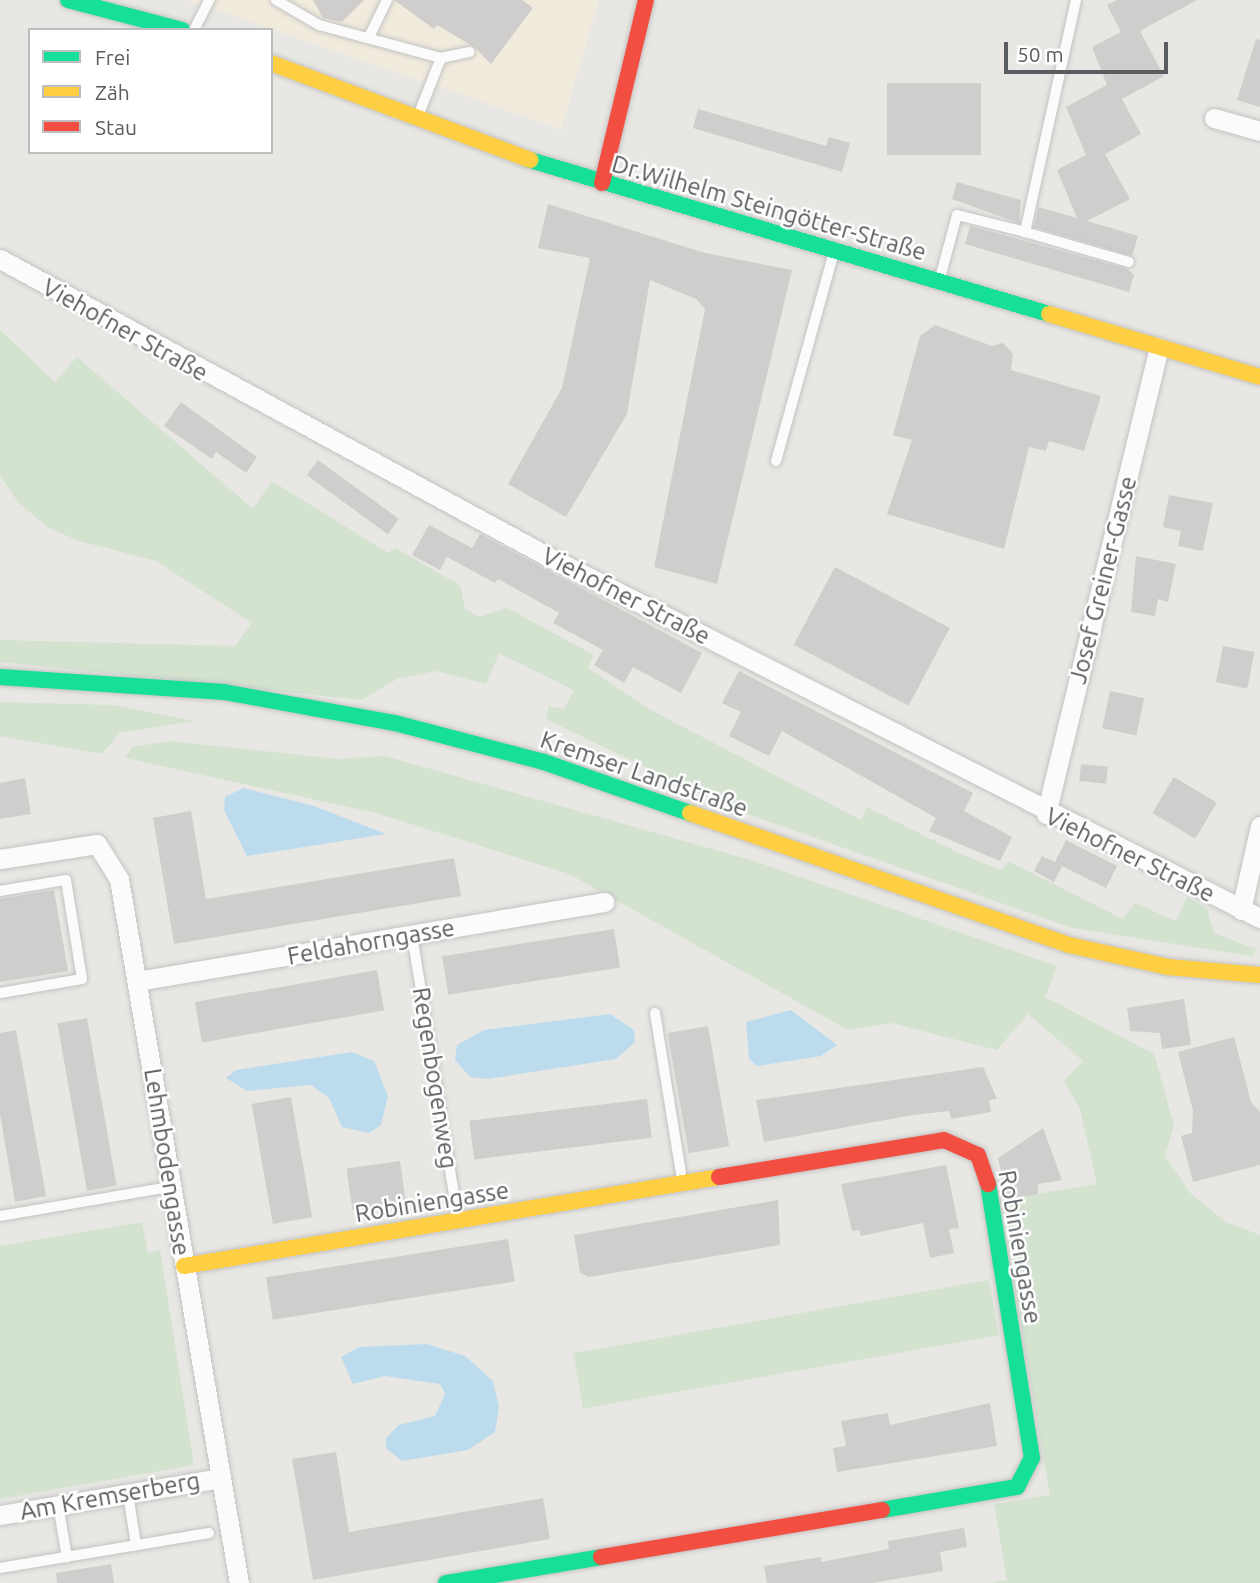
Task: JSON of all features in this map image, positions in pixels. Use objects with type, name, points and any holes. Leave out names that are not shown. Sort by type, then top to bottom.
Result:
[{"type":"main road","points":[[68,0],[174,28]]},
{"type":"main road","points":[[602,183],[646,0]]},
{"type":"main road","name":"Dr.Wilhelm Steingötter-Straße","points":[[273,65],[417,120],[602,183],[1260,377]]},
{"type":"main road","name":"Kremser Landstraße","points":[[0,677],[224,692],[395,723],[544,762],[1069,945],[1168,967],[1260,975]]},
{"type":"main road","name":"Robiniengasse","points":[[184,1266],[944,1140],[978,1154],[986,1173],[1030,1445],[1028,1474],[999,1493],[446,1583]]},
{"type":"street","points":[[1214,118],[1260,131]]},
{"type":"street","name":"Viehofner Straße","points":[[0,259],[498,530],[1046,814],[1260,918]]},
{"type":"street","name":"Josef Greiner-Gasse","points":[[1046,814],[1159,347]]},
{"type":"street","points":[[1241,910],[1260,826]]},
{"type":"street","name":"Lehmbodengasse","points":[[0,859],[97,844],[109,854],[137,981],[239,1583]]},
{"type":"street","name":"Feldahorngasse","points":[[137,981],[604,902]]},
{"type":"street","name":"Am Kremserberg","points":[[0,1515],[220,1478]]},
{"type":"lane","points":[[195,28],[209,0]]},
{"type":"lane","points":[[276,0],[319,24],[441,58],[469,52]]},
{"type":"lane","points":[[369,37],[387,0]]},
{"type":"lane","points":[[1025,232],[1076,0]]},
{"type":"lane","points":[[417,120],[441,58]]},
{"type":"lane","points":[[938,282],[957,215],[1129,262]]},
{"type":"lane","points":[[776,460],[835,252]]},
{"type":"lane","points":[[0,891],[65,880],[82,979],[0,993]]},
{"type":"lane","name":"Regenbogenweg","points":[[412,935],[458,1220]]},
{"type":"lane","points":[[655,1013],[683,1183]]},
{"type":"lane","points":[[0,1216],[170,1187]]},
{"type":"lane","points":[[128,1494],[136,1545]]},
{"type":"lane","points":[[58,1505],[67,1557]]},
{"type":"lane","points":[[0,1568],[209,1533]]},
{"type":"shaded area","points":[[187,0],[599,0],[561,129]]},
{"type":"green space","points":[[0,330],[55,382],[77,357],[253,509],[272,481],[388,553],[395,548],[460,585],[465,609],[479,617],[507,608],[594,655],[588,668],[649,709],[861,820],[867,807],[965,856],[1002,870],[1008,861],[1123,919],[1135,903],[1176,921],[1187,897],[1207,908],[1214,933],[1256,949],[1252,956],[1072,928],[730,808],[546,719],[549,706],[564,709],[574,690],[499,653],[486,684],[436,671],[397,679],[362,700],[0,662],[0,640],[235,646],[252,623],[156,561],[79,541],[47,527],[18,502],[0,476]]},
{"type":"green space","points":[[0,702],[113,705],[194,721],[119,733],[102,754],[0,736]]},
{"type":"green space","points":[[171,741],[337,759],[385,756],[754,861],[1057,966],[1045,997],[1154,1054],[1174,1125],[1165,1156],[1191,1194],[1226,1222],[1260,1235],[1260,1583],[991,1583],[1007,1580],[994,1504],[1050,1495],[999,1200],[1097,1184],[1080,1109],[1064,1081],[1083,1061],[1028,1014],[997,1050],[891,1023],[848,1030],[569,874],[376,813],[125,758],[132,747]]},
{"type":"green space","points":[[142,1222],[148,1253],[160,1250],[194,1465],[0,1499],[0,1246]]},
{"type":"green space","points":[[989,1280],[999,1335],[583,1408],[573,1353]]},
{"type":"water","points":[[243,788],[314,806],[386,834],[247,856],[224,810],[225,797]]},
{"type":"water","points":[[791,1010],[837,1045],[821,1056],[757,1066],[749,1059],[746,1022]]},
{"type":"water","points":[[610,1014],[634,1030],[635,1042],[616,1059],[487,1079],[470,1077],[455,1060],[457,1045],[484,1030]]},
{"type":"water","points":[[352,1052],[374,1061],[388,1096],[381,1125],[369,1133],[342,1127],[329,1098],[311,1085],[247,1091],[226,1078],[236,1070]]},
{"type":"water","points":[[427,1344],[465,1356],[493,1381],[499,1407],[495,1432],[468,1450],[402,1461],[386,1448],[386,1438],[399,1425],[435,1416],[445,1394],[440,1384],[385,1376],[353,1384],[341,1357],[359,1347]]},
{"type":"building","points":[[313,0],[364,0],[342,22],[323,18]]},
{"type":"building","points":[[394,0],[522,0],[533,8],[491,64],[474,47],[437,25],[434,29]]},
{"type":"building","points":[[1117,0],[1197,0],[1140,31],[1164,76],[1122,99],[1141,134],[1105,154],[1130,199],[1087,221],[1138,236],[1132,256],[1034,227],[1038,207],[1077,218],[1057,170],[1086,155],[1066,107],[1107,85],[1092,47],[1121,32],[1107,5]]},
{"type":"building","points":[[1256,39],[1260,40],[1260,107],[1237,100]]},
{"type":"building","points":[[887,83],[981,83],[981,155],[887,155]]},
{"type":"building","points":[[698,109],[826,146],[829,137],[850,143],[842,172],[693,128]]},
{"type":"building","points":[[957,182],[1021,200],[1019,223],[952,199]]},
{"type":"building","points":[[548,204],[705,253],[792,270],[717,584],[654,567],[705,309],[696,299],[650,280],[627,414],[566,517],[508,484],[562,388],[590,258],[538,248]]},
{"type":"building","points":[[970,226],[1128,269],[1134,275],[1129,292],[965,244]]},
{"type":"building","points":[[935,325],[992,346],[1003,343],[1013,354],[1011,370],[1101,396],[1084,451],[1049,441],[1046,451],[1029,447],[1004,549],[887,514],[912,440],[893,435],[920,336]]},
{"type":"building","points":[[181,402],[257,457],[246,473],[216,452],[212,459],[164,426]]},
{"type":"building","points":[[318,460],[399,519],[388,534],[307,475]]},
{"type":"building","points":[[1169,495],[1213,503],[1203,551],[1178,546],[1181,531],[1163,527]]},
{"type":"building","points":[[429,525],[472,548],[480,534],[702,653],[681,693],[633,667],[624,683],[594,665],[603,650],[553,623],[559,613],[498,579],[495,583],[447,557],[440,570],[412,555]]},
{"type":"building","points":[[1136,556],[1176,564],[1168,602],[1158,599],[1155,616],[1131,612]]},
{"type":"building","points":[[835,567],[950,628],[908,706],[794,645]]},
{"type":"building","points":[[1223,646],[1254,652],[1247,688],[1216,682]]},
{"type":"building","points":[[739,671],[973,793],[964,811],[1012,837],[1000,861],[929,831],[936,818],[782,731],[769,756],[729,736],[741,712],[722,703]]},
{"type":"building","points":[[1110,691],[1144,698],[1136,735],[1102,728]]},
{"type":"building","points":[[1081,764],[1108,767],[1106,784],[1079,781]]},
{"type":"building","points":[[1174,777],[1217,803],[1195,839],[1152,813]]},
{"type":"building","points":[[25,778],[31,814],[0,819],[0,783]]},
{"type":"building","points":[[191,811],[206,899],[454,858],[461,896],[174,944],[153,818]]},
{"type":"building","points":[[1066,840],[1117,866],[1106,888],[1062,866],[1054,882],[1034,871],[1042,856],[1055,862]]},
{"type":"building","points":[[54,890],[68,971],[0,982],[0,899]]},
{"type":"building","points":[[614,929],[620,968],[448,995],[442,956]]},
{"type":"building","points":[[377,970],[384,1010],[202,1043],[195,1002]]},
{"type":"building","points":[[1184,999],[1191,1045],[1162,1049],[1160,1033],[1130,1031],[1127,1008]]},
{"type":"building","points":[[87,1018],[117,1185],[87,1191],[57,1023]]},
{"type":"building","points":[[708,1026],[729,1146],[689,1153],[668,1033]]},
{"type":"building","points":[[16,1030],[46,1196],[15,1202],[0,1114],[0,1033]]},
{"type":"building","points":[[1234,1037],[1251,1102],[1260,1112],[1260,1165],[1193,1182],[1181,1136],[1192,1133],[1193,1111],[1178,1052]]},
{"type":"building","points":[[983,1067],[997,1099],[989,1100],[991,1112],[951,1119],[949,1111],[913,1115],[764,1142],[756,1100]]},
{"type":"building","points":[[291,1097],[312,1217],[273,1224],[252,1104]]},
{"type":"building","points":[[647,1099],[652,1138],[474,1160],[469,1121]]},
{"type":"building","points":[[1043,1128],[1062,1180],[1038,1184],[1038,1194],[1007,1199],[998,1158]]},
{"type":"building","points":[[400,1161],[406,1203],[352,1210],[347,1169]]},
{"type":"building","points":[[946,1165],[959,1228],[949,1229],[954,1253],[930,1258],[923,1223],[861,1236],[859,1230],[852,1231],[841,1184]]},
{"type":"building","points":[[778,1200],[780,1245],[589,1277],[580,1273],[574,1235]]},
{"type":"building","points":[[508,1239],[515,1281],[273,1320],[266,1277]]},
{"type":"building","points":[[990,1403],[997,1446],[837,1472],[833,1448],[846,1446],[841,1421],[888,1413],[890,1425]]},
{"type":"building","points":[[336,1452],[349,1532],[543,1498],[550,1539],[313,1580],[292,1459]]},
{"type":"building","points":[[964,1528],[967,1547],[940,1552],[943,1571],[872,1583],[767,1583],[764,1566],[821,1557],[821,1562],[889,1549],[888,1541]]},
{"type":"building","points":[[111,1564],[114,1583],[57,1583],[56,1573]]},
{"type":"traffic: fast","points":[[68,0],[174,28]]},
{"type":"traffic: fast","points":[[530,160],[1049,314]]},
{"type":"traffic: fast","points":[[0,677],[224,692],[395,723],[544,762],[690,813]]},
{"type":"traffic: fast","points":[[882,1510],[1017,1487],[1032,1458],[988,1184]]},
{"type":"traffic: fast","points":[[446,1583],[601,1557]]},
{"type":"traffic: slow","points":[[273,64],[530,160]]},
{"type":"traffic: slow","points":[[1049,314],[1260,377]]},
{"type":"traffic: slow","points":[[690,813],[1069,945],[1168,967],[1260,975]]},
{"type":"traffic: slow","points":[[184,1266],[719,1177]]},
{"type":"traffic: jam","points":[[602,183],[646,0]]},
{"type":"traffic: jam","points":[[719,1177],[944,1140],[978,1155],[988,1184]]},
{"type":"traffic: jam","points":[[601,1557],[882,1510]]}]
